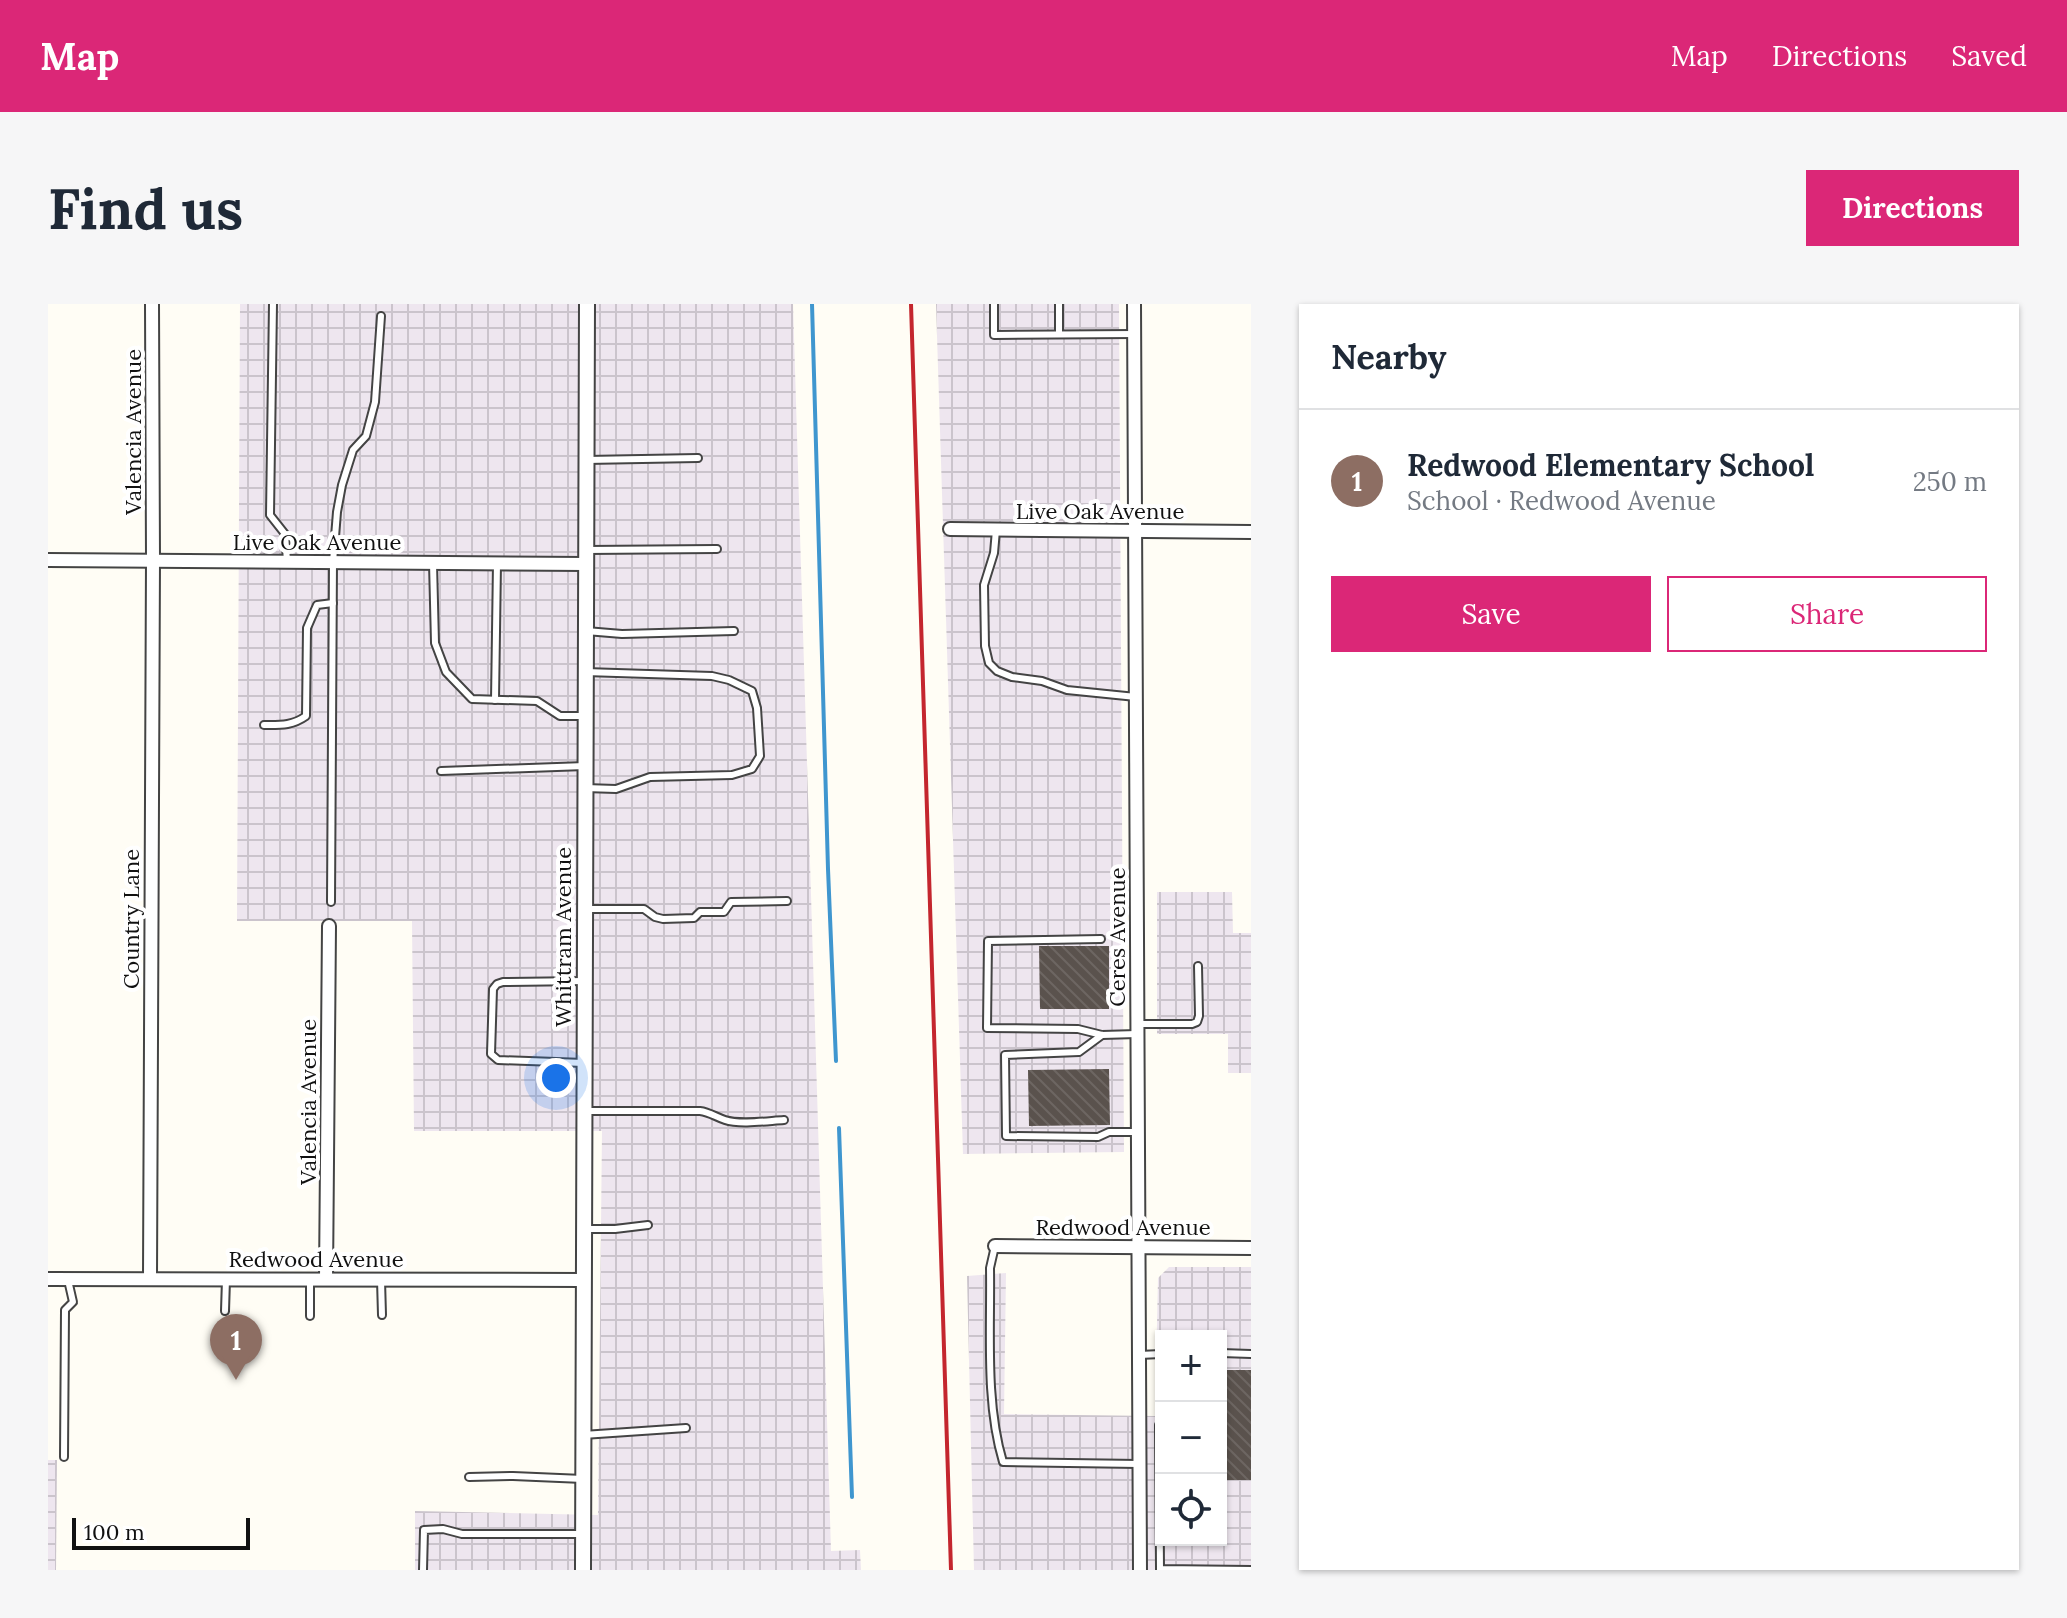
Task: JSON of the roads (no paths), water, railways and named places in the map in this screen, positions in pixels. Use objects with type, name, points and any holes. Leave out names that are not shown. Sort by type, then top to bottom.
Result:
[{"type":"street","name":"Valencia Avenue","points":[[152,304],[153,560]]},
{"type":"street","name":"Whittram Avenue","points":[[583,1570],[587,304]]},
{"type":"street","name":"Ceres Avenue","points":[[1134,304],[1140,1570]]},
{"type":"street","name":"Live Oak Avenue","points":[[950,529],[1251,532]]},
{"type":"street","name":"Live Oak Avenue","points":[[48,560],[497,563],[586,557]]},
{"type":"street","name":"Country Lane","points":[[150,1278],[153,560]]},
{"type":"street","name":"Valencia Avenue","points":[[326,1279],[329,926]]},
{"type":"street","name":"Redwood Avenue","points":[[995,1246],[1251,1248]]},
{"type":"street","name":"Redwood Avenue","points":[[48,1279],[584,1280]]},
{"type":"lane","points":[[273,304],[270,515],[285,534],[287,561]]},
{"type":"lane","points":[[994,304],[994,335],[1135,334]]},
{"type":"lane","points":[[1059,304],[1059,334]]},
{"type":"lane","points":[[331,902],[333,562],[337,512],[353,450],[366,436],[375,402],[381,316]]},
{"type":"lane","points":[[586,460],[698,458]]},
{"type":"lane","points":[[997,530],[984,585],[985,646],[989,663],[997,671],[1012,677],[1042,681],[1067,690],[1136,697]]},
{"type":"lane","points":[[586,557],[717,549]]},
{"type":"lane","points":[[433,563],[435,643],[446,672],[472,699],[537,701],[560,716],[585,716]]},
{"type":"lane","points":[[495,700],[497,563]]},
{"type":"lane","points":[[264,725],[289,725],[306,716],[307,628],[317,605],[333,603]]},
{"type":"lane","points":[[586,631],[622,634],[734,631]]},
{"type":"lane","points":[[585,672],[712,676],[752,691],[757,708],[760,756],[752,769],[732,775],[650,777],[616,789],[585,788]]},
{"type":"lane","points":[[441,771],[585,766]]},
{"type":"lane","points":[[585,909],[644,909],[663,919],[694,918],[700,912],[724,912],[731,902],[787,901]]},
{"type":"lane","points":[[1101,939],[988,941],[987,1028],[1078,1029],[1102,1035],[1192,1024],[1197,1022],[1199,1016],[1198,966]]},
{"type":"lane","points":[[584,1063],[498,1060],[491,1054],[491,1041],[493,989],[497,984],[585,981]]},
{"type":"lane","points":[[1102,1035],[1079,1052],[1005,1055],[1006,1136],[1098,1137],[1109,1132],[1138,1132]]},
{"type":"lane","points":[[584,1111],[700,1111],[735,1122],[784,1120]]},
{"type":"lane","points":[[584,1229],[648,1225]]},
{"type":"lane","points":[[995,1246],[990,1268],[992,1415],[1003,1462],[1139,1464]]},
{"type":"lane","points":[[64,1457],[65,1310],[73,1302],[68,1279]]},
{"type":"lane","points":[[225,1311],[226,1279]]},
{"type":"lane","points":[[310,1279],[310,1316]]},
{"type":"lane","points":[[381,1280],[382,1315]]},
{"type":"lane","points":[[1227,1353],[1251,1354]]},
{"type":"lane","points":[[1139,1355],[1155,1354]]},
{"type":"lane","points":[[583,1435],[686,1428]]},
{"type":"lane","points":[[1159,1474],[1160,1569],[1251,1570]]},
{"type":"lane","points":[[469,1477],[583,1479]]},
{"type":"lane","points":[[423,1570],[424,1530],[443,1529],[462,1534],[583,1534]]},
{"type":"waterway","points":[[812,304],[836,1061]]},
{"type":"waterway","points":[[839,1128],[852,1497]]},
{"type":"railway","points":[[911,304],[951,1570]]},
{"type":"place","name":"Redwood Elementary School","points":[[236,1380]]}]
